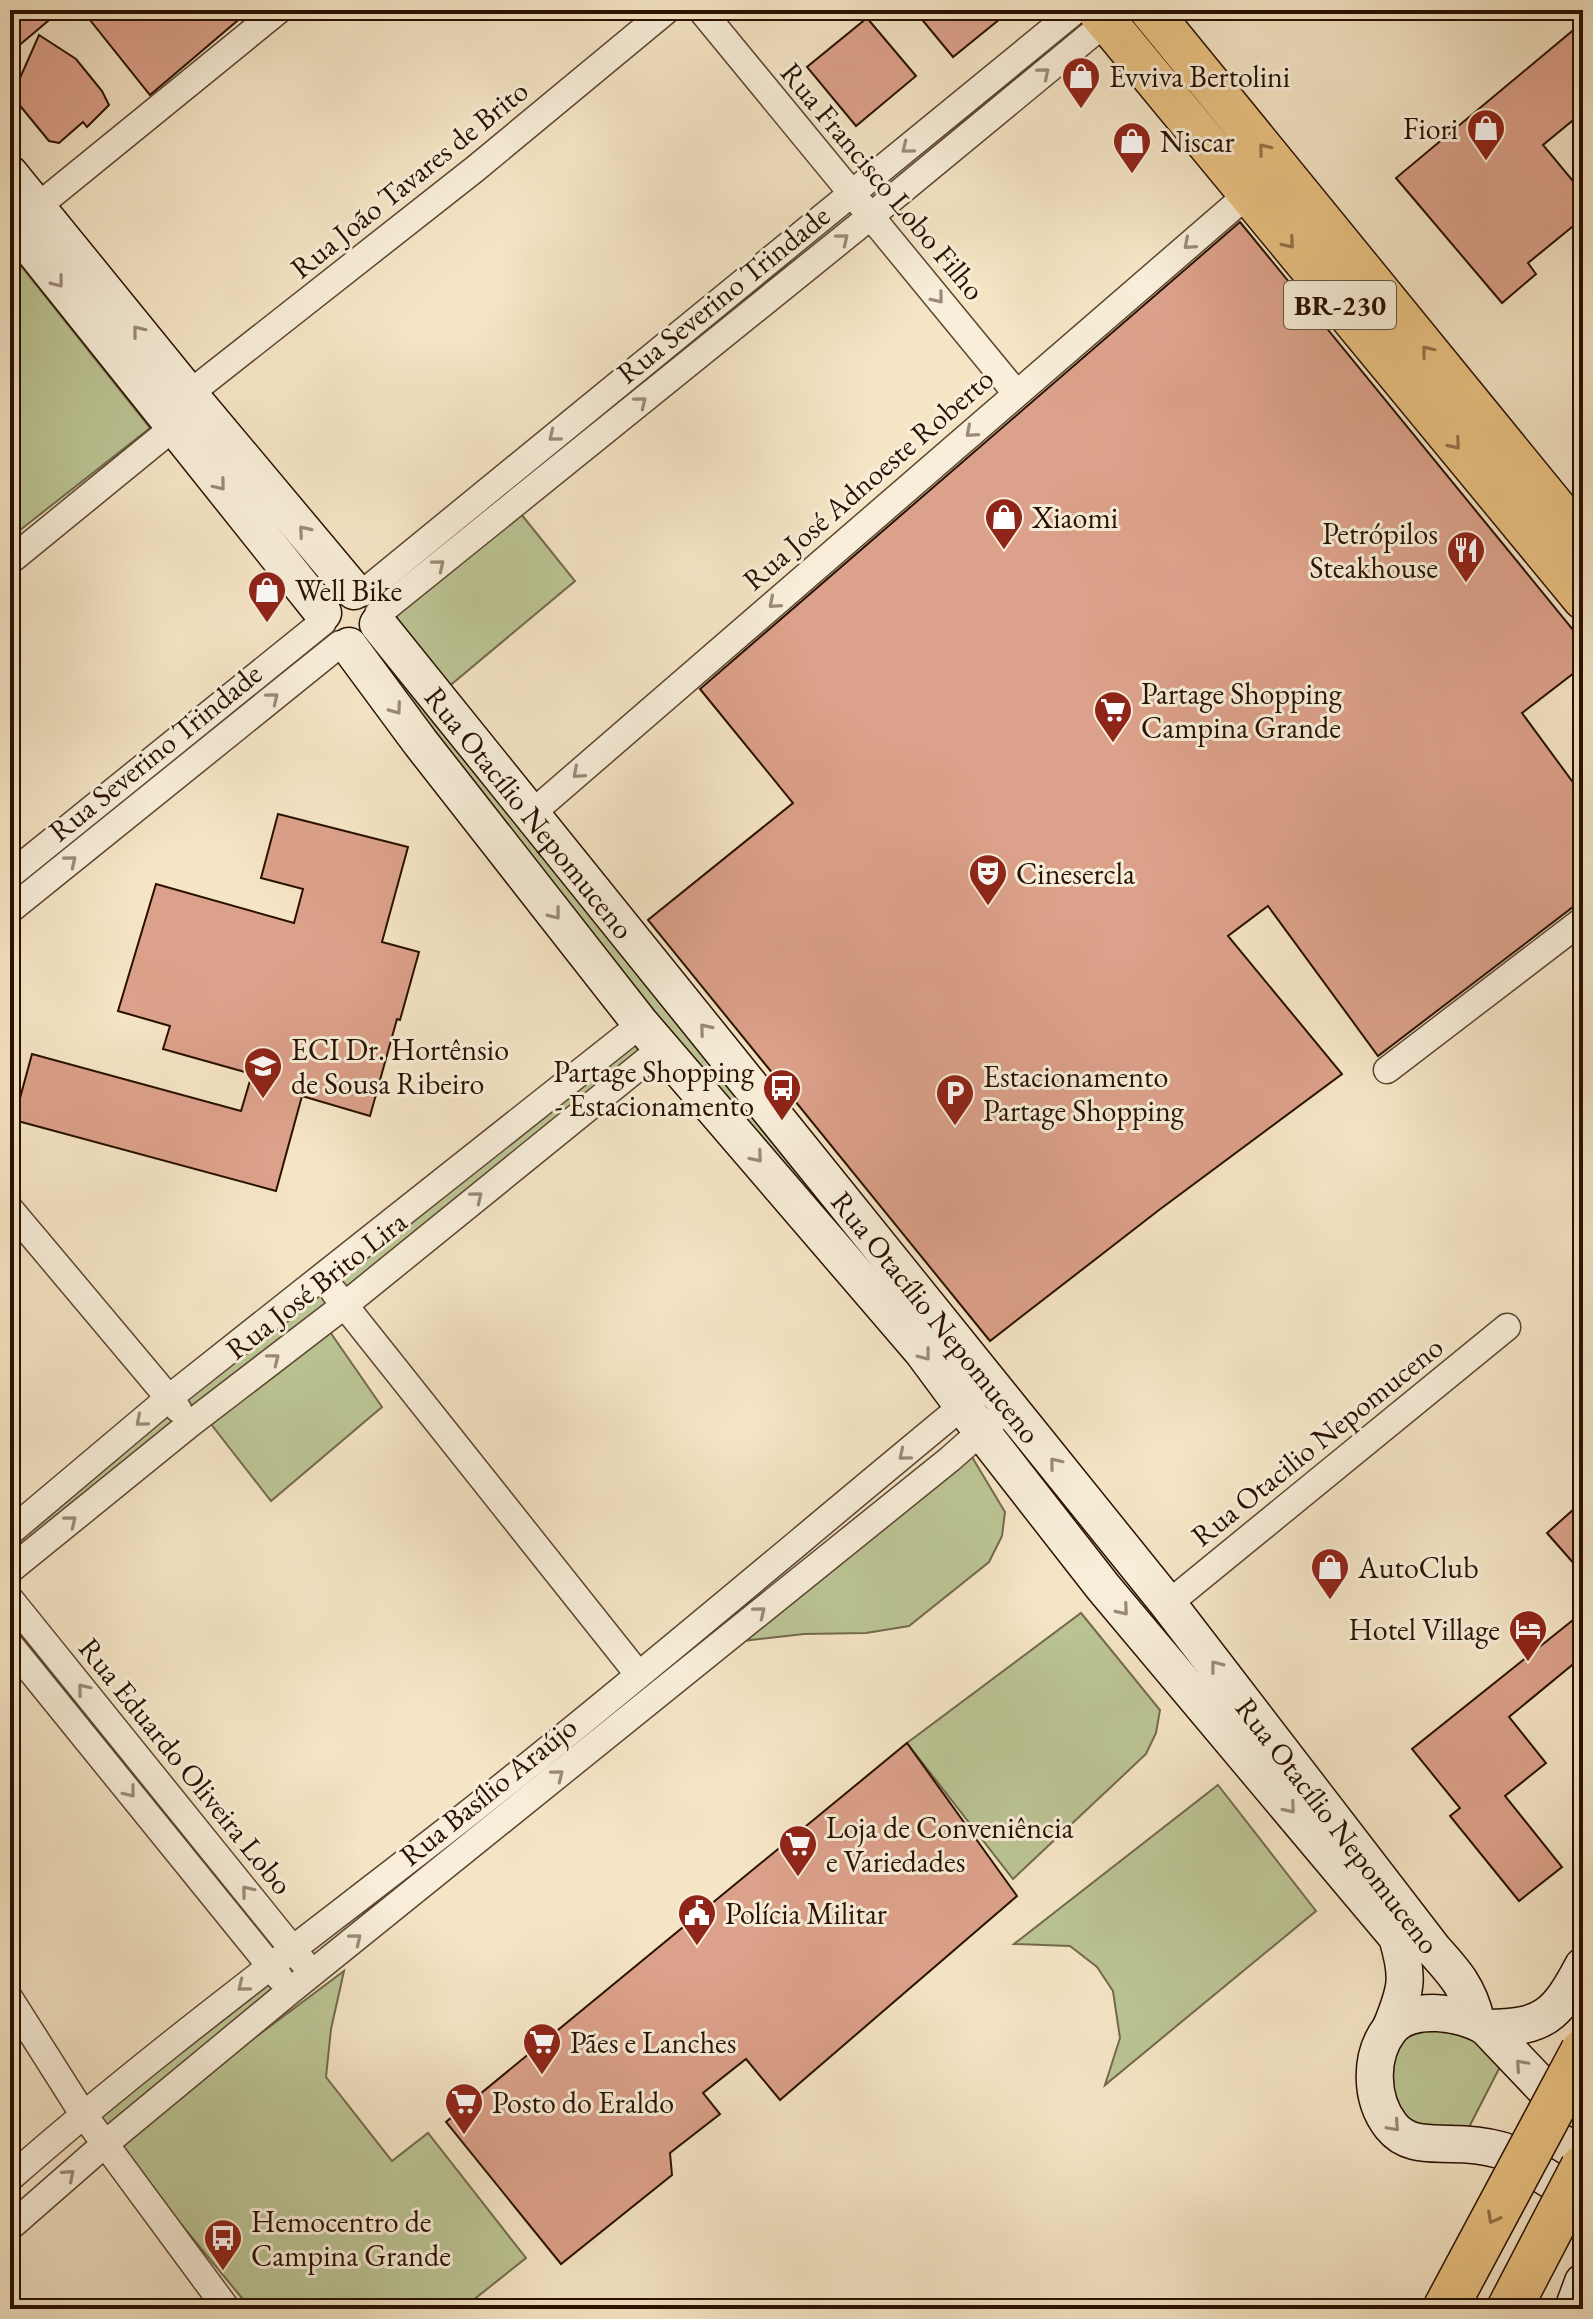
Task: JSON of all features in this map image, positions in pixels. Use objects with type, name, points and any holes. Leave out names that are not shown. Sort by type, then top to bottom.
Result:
[{"type":"highway","points":[[1445,2309],[1583,2051]]},
{"type":"highway","points":[[1509,2309],[1583,2167]]},
{"type":"main road","name":"BR-230","points":[[1150,10],[1583,541]]},
{"type":"main road","name":"BR-230","points":[[1093,14],[1248,194],[1583,599]]},
{"type":"street","points":[[24,214],[279,10]]},
{"type":"street","name":"Rua João Tavares de Brito","points":[[189,394],[475,169],[667,10]]},
{"type":"street","name":"Rua Francisco Lobo Filho","points":[[701,10],[1016,393]]},
{"type":"street","name":"Rua Severino Trindade","points":[[368,605],[851,194],[946,117],[1093,14]]},
{"type":"street","name":"Rua Severino Trindade","points":[[368,605],[871,216],[965,138],[1093,14]]},
{"type":"street","points":[[946,117],[965,138]]},
{"type":"street","name":"Rua Otacílio Nepomuceno","points":[[10,174],[24,214],[174,427],[651,1036],[922,1351],[986,1407],[1168,1604],[1372,1889],[1397,1937],[1406,1965],[1404,1996],[1377,2055],[1375,2085],[1381,2109],[1392,2128],[1410,2141],[1430,2146],[1460,2144],[1503,2150],[1583,2201]]},
{"type":"street","name":"Rua José Adnoeste Roberto","points":[[531,814],[1248,194]]},
{"type":"street","name":"Rua Otacílio Nepomuceno","points":[[24,214],[189,394],[368,605],[986,1407],[1103,1587],[1372,1889],[1453,1971],[1471,1998],[1481,2024]]},
{"type":"street","points":[[10,561],[174,427]]},
{"type":"street","points":[[345,591],[368,605],[376,631],[364,642],[334,631],[331,598],[345,591]]},
{"type":"street","name":"Rua Severino Trindade","points":[[10,875],[334,631]]},
{"type":"street","name":"Rua Severino Trindade","points":[[10,910],[334,631]]},
{"type":"street","points":[[1387,1070],[1583,920]]},
{"type":"street","name":"Rua José Brito Lira","points":[[10,1532],[169,1398],[321,1277],[651,1036]]},
{"type":"street","name":"Rua José Brito Lira","points":[[10,1570],[190,1424],[345,1305],[651,1036]]},
{"type":"street","points":[[10,1209],[190,1424]]},
{"type":"street","points":[[321,1277],[638,1674]]},
{"type":"street","name":"Rua Otacilio Nepomuceno","points":[[1168,1604],[1507,1327]]},
{"type":"street","name":"Rua Basílio Araújo","points":[[10,2178],[83,2114],[292,1947],[471,1811],[638,1674],[986,1407]]},
{"type":"street","name":"Rua Basílio Araújo","points":[[10,2227],[105,2144],[313,1974],[986,1407]]},
{"type":"street","name":"Rua Eduardo Oliveira Lobo","points":[[10,1599],[313,1974]]},
{"type":"street","name":"Rua Eduardo Oliveira Lobo","points":[[10,1645],[290,1991]]},
{"type":"street","points":[[1391,2027],[1408,2017],[1434,2013],[1481,2024],[1525,2026],[1549,2015],[1569,1992],[1583,1966]]},
{"type":"street","points":[[10,1999],[83,2114],[227,2309]]},
{"type":"street","points":[[1481,2024],[1542,2086],[1583,2112]]},
{"type":"street","points":[[1576,2309],[1583,2282]]},
{"type":"street","points":[[1576,2309],[1583,2304]]},
{"type":"green space","points":[[10,252],[150,428],[10,538]]},
{"type":"green space","points":[[517,509],[575,581],[441,693],[381,622]]},
{"type":"green space","points":[[373,639],[967,1366],[951,1378],[369,665],[369,643]]},
{"type":"green space","points":[[643,1029],[658,1046],[348,1297],[331,1277]]},
{"type":"green space","points":[[320,1286],[337,1305],[190,1416],[173,1394]]},
{"type":"green space","points":[[328,1329],[382,1407],[271,1501],[207,1419]]},
{"type":"green space","points":[[166,1406],[182,1424],[10,1565],[10,1538]]},
{"type":"green space","points":[[969,1452],[1005,1512],[1002,1536],[989,1562],[909,1626],[866,1633],[804,1634],[733,1642]]},
{"type":"green space","points":[[10,1607],[280,1942],[267,1954],[10,1636]]},
{"type":"green space","points":[[1081,1613],[1160,1710],[1156,1733],[1146,1754],[1013,1879],[907,1743]]},
{"type":"green space","points":[[1218,1785],[1316,1911],[1105,2085],[1120,2038],[1113,1991],[1097,1967],[1070,1946],[1014,1944]]},
{"type":"green space","points":[[344,1971],[331,2029],[326,2077],[392,2161],[428,2133],[526,2258],[462,2309],[251,2309],[114,2143]]},
{"type":"green space","points":[[271,1974],[282,1988],[105,2131],[94,2119]]},
{"type":"green space","points":[[1450,2021],[1504,2059],[1466,2133],[1419,2135],[1393,2110],[1387,2051],[1403,2031]]},
{"type":"building","points":[[10,10],[61,10],[10,53]]},
{"type":"building","points":[[82,10],[250,10],[150,95]]},
{"type":"building","points":[[914,10],[1011,10],[953,57]]},
{"type":"building","points":[[867,18],[916,76],[856,126],[807,67]]},
{"type":"building","name":"Fiori","points":[[1583,22],[1583,112],[1543,145],[1583,193],[1583,218],[1528,263],[1536,274],[1502,303],[1396,178]]},
{"type":"building","points":[[39,35],[76,59],[102,91],[109,105],[87,127],[83,122],[59,143],[49,141],[12,96]]},
{"type":"building","name":"Partage Shopping Campina Grande","points":[[1240,222],[1583,642],[1583,666],[1522,713],[1583,796],[1583,904],[1573,907],[1378,1056],[1268,906],[1228,936],[1342,1074],[990,1341],[648,920],[793,803],[700,689]]},
{"type":"building","points":[[278,814],[408,847],[382,942],[419,952],[370,1116],[302,1096],[276,1191],[14,1120],[32,1054],[241,1111],[252,1074],[163,1049],[170,1026],[118,1011],[156,884],[294,923],[303,889],[261,878]]},
{"type":"building","points":[[1583,1501],[1583,1574],[1547,1533]]},
{"type":"building","points":[[1583,1612],[1583,1656],[1509,1717],[1546,1763],[1505,1796],[1562,1867],[1519,1901],[1450,1816],[1460,1808],[1412,1749]]},
{"type":"building","points":[[907,1743],[1017,1896],[780,2100],[746,2059],[703,2093],[720,2114],[670,2153],[672,2175],[561,2264],[446,2122]]},
{"type":"place","name":"Evviva Bertolini","points":[[1081,110]]},
{"type":"place","name":"Fiori","points":[[1486,162]]},
{"type":"place","name":"Niscar","points":[[1132,175]]},
{"type":"place","name":"Xiaomi","points":[[1004,551]]},
{"type":"place","name":"Petrópilos Steakhouse","points":[[1466,584]]},
{"type":"place","name":"Well Bike","points":[[267,624]]},
{"type":"place","name":"Partage Shopping Campina Grande","points":[[1113,744]]},
{"type":"place","name":"Cinesercla","points":[[988,907]]},
{"type":"place","name":"ECI Dr. Hortênsio de Sousa Ribeiro","points":[[263,1100]]},
{"type":"place","name":"Partage Shopping - Estacionamento","points":[[782,1122]]},
{"type":"place","name":"Estacionamento Partage Shopping","points":[[955,1127]]},
{"type":"place","name":"AutoClub","points":[[1330,1601]]},
{"type":"place","name":"Hotel Village","points":[[1528,1663]]},
{"type":"place","name":"Loja de Conveniência e Variedades","points":[[798,1878]]},
{"type":"place","name":"Polícia Militar","points":[[697,1947]]},
{"type":"place","name":"Pães e Lanches","points":[[542,2076]]},
{"type":"place","name":"Posto do Eraldo","points":[[464,2136]]},
{"type":"place","name":"Hemocentro de Campina Grande","points":[[223,2272]]}]
